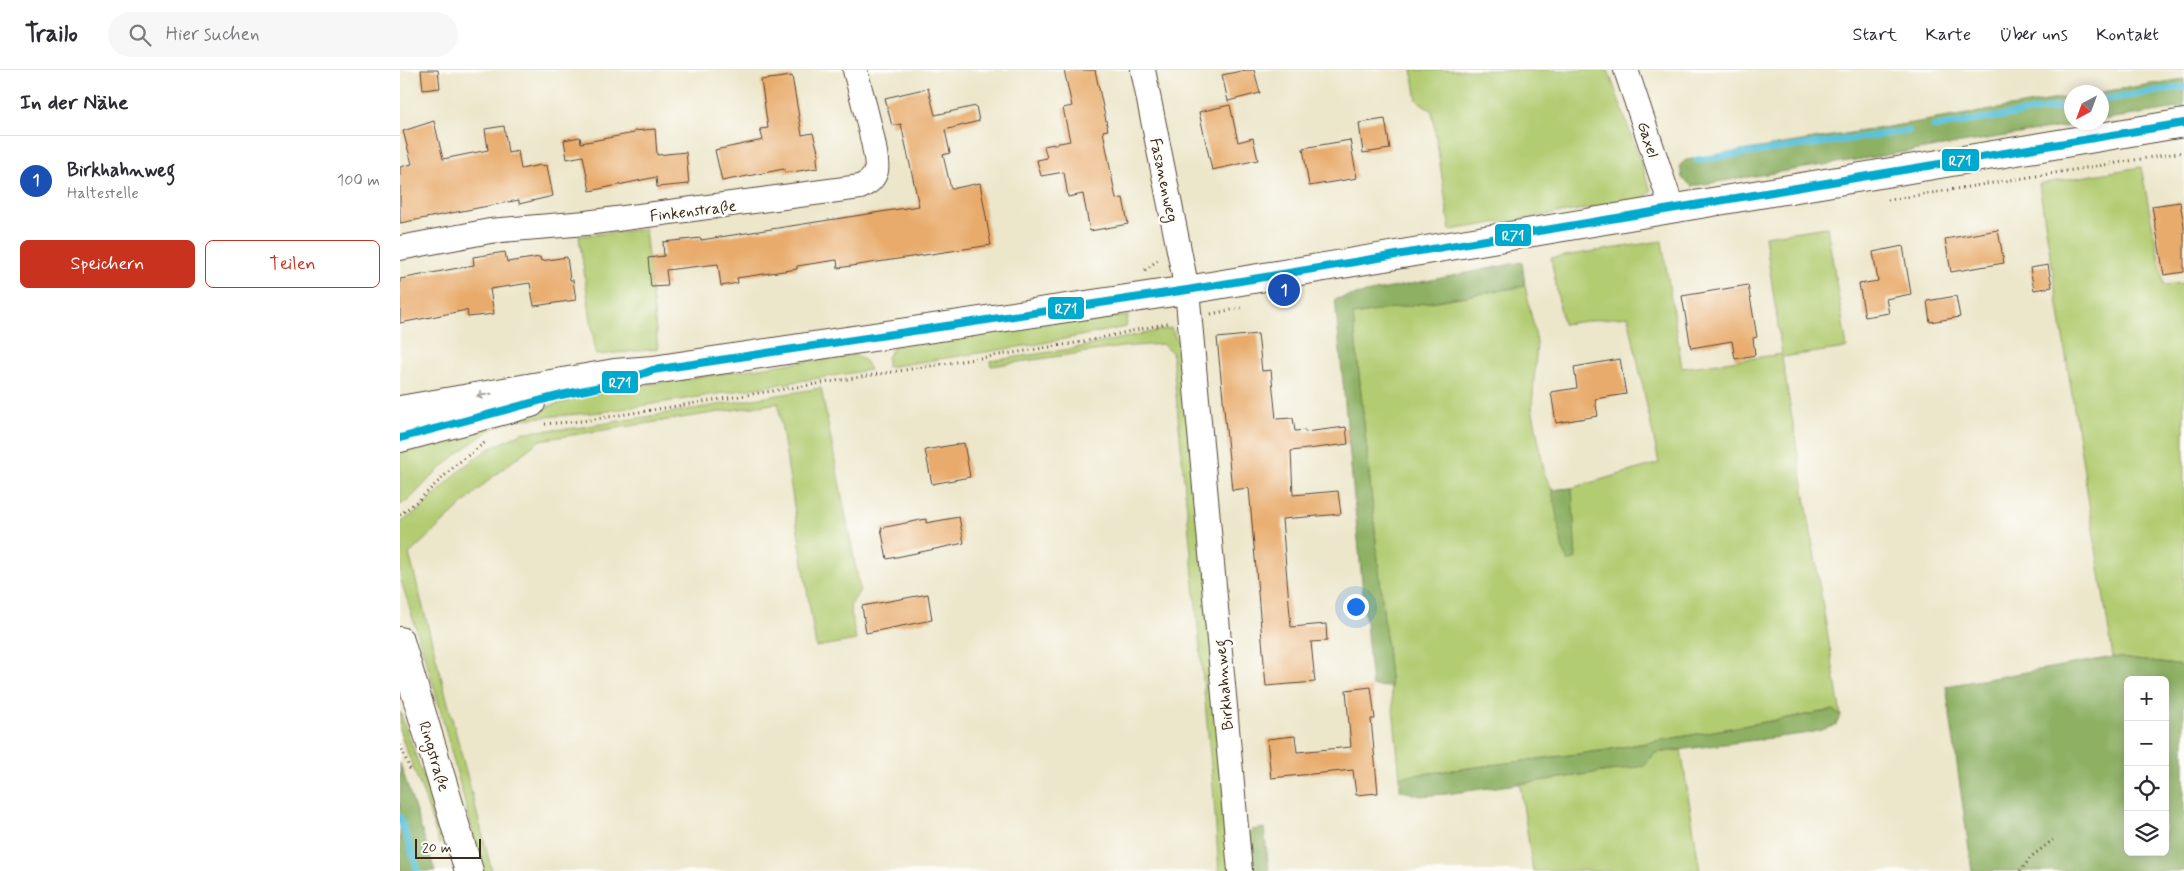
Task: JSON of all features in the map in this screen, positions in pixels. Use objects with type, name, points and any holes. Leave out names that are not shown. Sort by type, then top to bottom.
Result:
[{"type":"street","name":"Finkenstraße","points":[[400,248],[490,231],[586,223],[860,187],[871,181],[876,169],[875,154],[855,70]]},
{"type":"street","name":"Fasanenweg","points":[[1143,70],[1187,290]]},
{"type":"street","name":"Gaxel","points":[[1626,70],[1672,208]]},
{"type":"street","points":[[400,410],[426,404],[615,373],[653,370],[1187,290],[2184,122]]},
{"type":"street","name":"Birkhahnweg","points":[[1187,290],[1240,871]]},
{"type":"street","points":[[400,438],[561,394],[615,384],[653,370]]},
{"type":"street","points":[[400,398],[426,404]]},
{"type":"street","name":"Ringstraße","points":[[400,641],[470,871]]},
{"type":"path","points":[[1138,274],[1158,260],[1163,250],[1163,238],[1176,234]]},
{"type":"path","points":[[539,424],[582,422],[1082,342],[1189,319]]},
{"type":"path","points":[[400,515],[458,463],[490,440]]},
{"type":"path","points":[[2020,871],[2032,856],[2053,840]]},
{"type":"green space","points":[[1412,70],[1608,70],[1651,191],[1647,196],[1636,201],[1450,230],[1432,111],[1417,100]]},
{"type":"green space","points":[[2184,79],[2184,107],[2109,119],[2109,91]]},
{"type":"green space","points":[[2064,98],[2064,127],[1692,186],[1682,178],[1680,165],[1686,160]]},
{"type":"green space","points":[[2141,167],[2164,285],[2184,283],[2184,666],[2113,657],[2039,184]]},
{"type":"green space","points":[[1827,227],[1847,348],[1782,357],[1841,716],[1833,710],[1600,751],[1400,777],[1353,315],[1525,286],[1537,342],[1532,407],[1545,475],[1552,490],[1572,488],[1659,463],[1628,316],[1563,324],[1551,258],[1662,241],[1682,368],[1782,354],[1765,236]]},
{"type":"green space","points":[[645,229],[658,349],[596,355],[579,236]]},
{"type":"green space","points":[[1522,262],[1525,286],[1353,315],[1391,687],[1372,686],[1335,299]]},
{"type":"green space","points":[[1128,316],[1126,327],[1038,344],[887,367],[887,357],[896,344],[1018,326]]},
{"type":"green space","points":[[1171,328],[1178,342],[1187,341],[1233,871],[1219,871],[1213,786],[1172,352],[1162,344],[1122,347],[991,366],[990,361],[1071,349]]},
{"type":"green space","points":[[855,354],[865,361],[870,370],[602,412],[521,419],[505,423],[487,432],[457,454],[409,500],[400,505],[400,454],[416,445],[581,397],[629,387]]},
{"type":"green space","points":[[821,388],[860,590],[850,606],[856,640],[816,647],[778,403],[540,440],[491,478],[409,554],[492,871],[483,871],[435,690],[400,577],[400,523],[421,509],[462,468],[487,450],[524,432],[577,428]]},
{"type":"green space","points":[[1572,488],[1576,558],[1569,562],[1563,551],[1552,490]]},
{"type":"green space","points":[[2113,657],[2184,666],[2184,871],[1972,871],[1946,686]]},
{"type":"green space","points":[[1834,710],[1841,716],[1835,726],[1810,733],[1655,753],[1644,766],[1446,794],[1420,796],[1400,790],[1400,777],[1600,751]]},
{"type":"green space","points":[[400,712],[446,841],[439,844],[426,801],[400,733]]},
{"type":"green space","points":[[1681,750],[1700,871],[1533,871],[1520,784],[1643,766],[1655,753]]},
{"type":"green space","points":[[400,763],[435,871],[400,871]]},
{"type":"green space","points":[[1264,828],[1269,871],[1249,871],[1246,834],[1252,830]]},
{"type":"building","points":[[421,70],[438,70],[440,88],[423,90]]},
{"type":"building","points":[[1064,70],[1095,70],[1108,130],[1103,131],[1116,199],[1123,198],[1128,224],[1090,231],[1083,194],[1068,197],[1064,172],[1041,176],[1037,160],[1047,158],[1044,146],[1070,141],[1063,108],[1072,106]]},
{"type":"building","points":[[1254,70],[1260,93],[1228,101],[1222,75]]},
{"type":"building","points":[[792,76],[802,135],[813,133],[819,155],[817,158],[818,168],[785,173],[784,169],[722,181],[715,150],[763,140],[760,129],[768,128],[761,80]]},
{"type":"building","points":[[928,88],[935,115],[976,106],[979,121],[945,130],[950,153],[943,155],[951,189],[980,183],[991,245],[838,268],[837,260],[797,266],[797,269],[737,278],[738,283],[721,286],[718,264],[666,270],[668,286],[651,287],[648,258],[664,256],[663,242],[701,238],[701,240],[919,206],[901,124],[892,126],[885,98]]},
{"type":"building","points":[[1230,105],[1238,142],[1253,138],[1258,160],[1212,170],[1199,112]]},
{"type":"building","points":[[1385,119],[1390,149],[1363,153],[1359,123]]},
{"type":"building","points":[[434,121],[443,159],[488,150],[485,129],[504,126],[508,153],[518,151],[521,169],[540,165],[547,166],[553,196],[519,204],[519,200],[400,223],[400,167],[412,164],[403,131]]},
{"type":"building","points":[[655,129],[657,155],[686,152],[689,184],[657,187],[656,177],[590,191],[583,156],[567,159],[564,140],[580,137],[581,143],[634,133],[634,131]]},
{"type":"building","points":[[1350,140],[1357,178],[1309,186],[1303,148]]},
{"type":"building","points":[[2180,202],[2184,225],[2184,272],[2164,275],[2152,206]]},
{"type":"building","points":[[1998,230],[2004,263],[1951,272],[1945,239]]},
{"type":"building","points":[[1903,246],[1911,294],[1886,299],[1889,313],[1865,317],[1859,284],[1878,281],[1873,252]]},
{"type":"building","points":[[505,252],[507,262],[540,257],[541,261],[567,257],[570,280],[573,280],[576,300],[534,306],[530,283],[490,289],[494,314],[468,317],[467,310],[400,323],[400,279],[474,265],[473,257]]},
{"type":"building","points":[[2048,265],[2052,287],[2034,290],[2030,268]]},
{"type":"building","points":[[1748,285],[1757,337],[1753,338],[1755,355],[1735,359],[1732,341],[1691,348],[1682,296]]},
{"type":"building","points":[[1956,296],[1960,317],[1930,322],[1927,301]]},
{"type":"building","points":[[1258,334],[1262,371],[1271,370],[1276,419],[1293,418],[1295,431],[1305,430],[1305,432],[1346,427],[1348,444],[1291,451],[1293,495],[1338,491],[1341,514],[1282,519],[1291,627],[1326,624],[1327,641],[1311,642],[1315,682],[1266,686],[1249,488],[1232,490],[1217,338]]},
{"type":"building","points":[[1620,359],[1626,394],[1595,399],[1598,416],[1556,423],[1551,392],[1577,388],[1574,367]]},
{"type":"building","points":[[964,443],[970,477],[932,484],[925,450]]},
{"type":"building","points":[[959,517],[964,543],[887,559],[881,528],[926,519],[926,523]]},
{"type":"building","points":[[928,594],[932,620],[866,633],[862,606]]},
{"type":"building","points":[[1371,687],[1375,719],[1371,719],[1378,793],[1356,795],[1353,770],[1271,778],[1267,739],[1295,736],[1297,752],[1351,747],[1346,690]]},
{"type":"waterway","points":[[2109,99],[2184,87]]},
{"type":"waterway","points":[[1934,127],[2064,106]]},
{"type":"waterway","points":[[1697,160],[1908,131]]},
{"type":"waterway","points":[[400,817],[418,871]]},
{"type":"transit line","name":"R71","points":[[400,438],[561,395],[615,384],[653,370],[1187,290],[2184,123]]},
{"type":"place","name":"Birkhahnweg","points":[[1284,290]]}]
